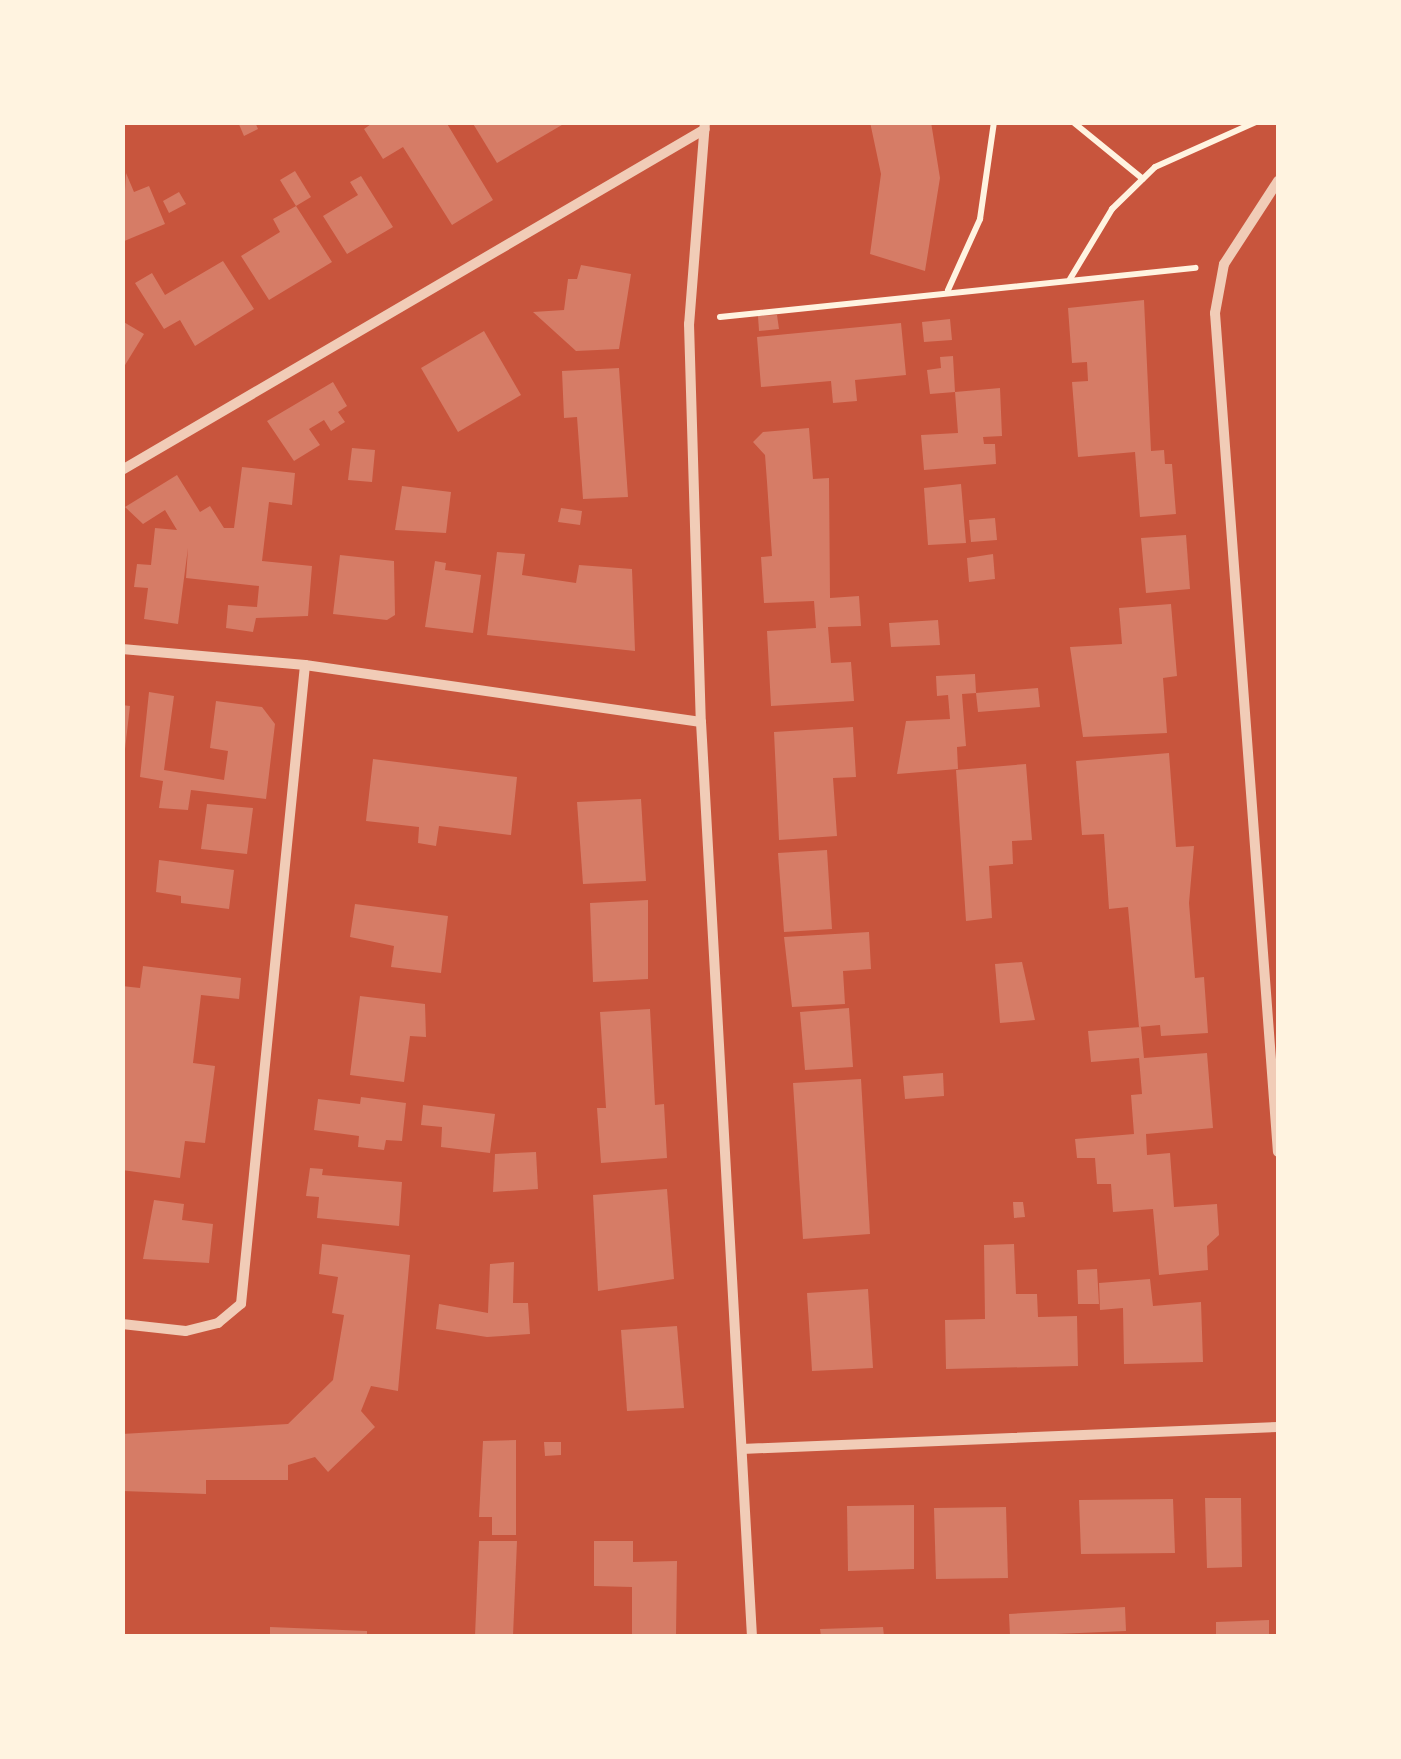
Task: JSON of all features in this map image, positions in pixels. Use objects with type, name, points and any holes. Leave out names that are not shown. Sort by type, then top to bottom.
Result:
[{"type":"street","points":[[705,126],[690,324],[700,722],[752,1636]]},
{"type":"street","points":[[122,470],[705,126]]},
{"type":"street","points":[[1278,181],[1224,264],[1215,313],[1278,1152]]},
{"type":"street","points":[[122,649],[305,665],[700,722]]},
{"type":"street","points":[[122,1324],[186,1332],[218,1323],[241,1304],[305,665]]},
{"type":"street","points":[[742,1449],[1278,1427]]},
{"type":"path","points":[[948,291],[980,219],[994,122]]},
{"type":"path","points":[[1074,122],[1143,178]]},
{"type":"path","points":[[1069,280],[1112,209],[1155,167],[1256,122]]},
{"type":"path","points":[[690,324],[756,308],[1224,264]]},
{"type":"building","points":[[238,122],[255,122],[258,129],[244,136]]},
{"type":"building","points":[[374,122],[446,122],[493,200],[452,225],[403,147],[383,159],[364,129]]},
{"type":"building","points":[[472,122],[567,122],[497,163]]},
{"type":"building","points":[[870,122],[931,122],[940,178],[925,271],[870,254],[881,174]]},
{"type":"building","points":[[295,171],[311,197],[296,206],[280,180]]},
{"type":"building","points":[[126,173],[134,192],[149,186],[165,224],[122,242]]},
{"type":"building","points":[[361,176],[393,227],[347,254],[323,216],[358,195],[350,182]]},
{"type":"building","points":[[179,192],[186,204],[169,213],[163,201]]},
{"type":"building","points":[[296,206],[332,262],[269,300],[241,256],[280,232],[273,219]]},
{"type":"building","points":[[223,261],[254,309],[195,346],[180,320],[164,329],[135,283],[152,273],[165,295]]},
{"type":"building","points":[[581,265],[631,274],[619,349],[576,351],[533,312],[564,310],[568,279],[577,279]]},
{"type":"building","points":[[1144,300],[1151,451],[1164,450],[1165,464],[1172,464],[1176,514],[1140,517],[1135,452],[1078,457],[1072,382],[1088,381],[1087,362],[1072,363],[1068,308]]},
{"type":"building","points":[[777,315],[779,329],[759,331],[758,316]]},
{"type":"building","points":[[950,319],[952,340],[924,342],[922,322]]},
{"type":"building","points":[[122,321],[144,334],[122,370]]},
{"type":"building","points":[[901,323],[906,375],[855,380],[857,401],[833,403],[831,381],[761,387],[757,337]]},
{"type":"building","points":[[484,331],[521,395],[458,432],[421,368]]},
{"type":"building","points":[[953,356],[955,392],[930,394],[927,370],[941,368],[940,357]]},
{"type":"building","points":[[619,368],[628,497],[583,499],[577,417],[564,418],[562,371]]},
{"type":"building","points":[[333,382],[347,406],[338,412],[345,422],[331,431],[324,420],[309,429],[320,445],[294,461],[267,421]]},
{"type":"building","points":[[1000,388],[1002,436],[983,437],[984,444],[995,444],[996,464],[924,470],[921,435],[958,433],[955,392]]},
{"type":"building","points":[[809,428],[813,479],[829,478],[830,598],[859,596],[861,626],[828,627],[831,663],[851,662],[854,701],[771,706],[767,631],[816,628],[814,601],[764,603],[761,557],[772,556],[767,482],[765,455],[753,442],[763,432]]},
{"type":"building","points":[[352,448],[375,450],[372,482],[348,480]]},
{"type":"building","points":[[242,467],[295,473],[292,505],[269,502],[262,561],[312,566],[308,616],[256,618],[253,632],[226,628],[228,605],[257,607],[259,586],[186,578],[188,548],[178,624],[144,619],[148,588],[134,587],[137,564],[151,565],[155,528],[177,530],[165,510],[143,524],[125,507],[177,475],[200,512],[210,506],[224,528],[234,528]]},
{"type":"building","points":[[961,484],[966,543],[928,545],[924,488]]},
{"type":"building","points":[[402,486],[451,492],[446,533],[395,530]]},
{"type":"building","points":[[561,508],[582,511],[580,525],[558,522]]},
{"type":"building","points":[[995,518],[997,540],[971,542],[969,520]]},
{"type":"building","points":[[1186,535],[1190,589],[1146,593],[1141,538]]},
{"type":"building","points":[[497,552],[525,554],[522,575],[576,583],[579,565],[632,569],[635,651],[487,635]]},
{"type":"building","points":[[993,554],[995,579],[969,582],[967,558]]},
{"type":"building","points":[[340,555],[394,561],[395,615],[387,620],[333,614]]},
{"type":"building","points":[[435,561],[446,563],[445,570],[481,575],[473,633],[425,627]]},
{"type":"building","points":[[1171,604],[1177,676],[1163,678],[1167,733],[1083,737],[1070,647],[1122,644],[1119,608]]},
{"type":"building","points":[[938,620],[940,645],[891,647],[889,623]]},
{"type":"building","points":[[975,674],[976,693],[962,694],[966,746],[957,747],[958,769],[897,774],[906,721],[950,719],[948,695],[937,696],[936,676]]},
{"type":"building","points":[[1038,688],[1040,707],[978,712],[976,693]]},
{"type":"building","points":[[149,692],[174,696],[164,770],[224,780],[228,751],[210,748],[216,701],[262,707],[275,724],[266,799],[191,790],[188,810],[159,808],[163,781],[140,777]]},
{"type":"building","points":[[122,705],[130,706],[125,749],[122,749]]},
{"type":"building","points":[[853,727],[856,777],[833,778],[837,836],[779,840],[774,732]]},
{"type":"building","points":[[1169,753],[1176,847],[1194,846],[1189,903],[1195,978],[1204,977],[1208,1033],[1161,1036],[1160,1025],[1139,1027],[1128,907],[1109,909],[1104,834],[1082,835],[1076,761]]},
{"type":"building","points":[[373,759],[517,777],[511,835],[439,826],[436,846],[418,843],[419,827],[366,821]]},
{"type":"building","points":[[1026,764],[1032,840],[1012,841],[1013,864],[989,866],[992,918],[966,921],[956,770]]},
{"type":"building","points":[[641,799],[646,881],[583,884],[577,802]]},
{"type":"building","points":[[207,804],[253,808],[247,854],[201,849]]},
{"type":"building","points":[[827,850],[832,929],[784,932],[778,853]]},
{"type":"building","points":[[159,860],[234,870],[229,909],[181,903],[181,896],[156,892]]},
{"type":"building","points":[[648,900],[648,979],[593,982],[590,903]]},
{"type":"building","points":[[355,904],[448,916],[441,973],[391,967],[394,946],[350,937]]},
{"type":"building","points":[[869,932],[871,969],[843,971],[845,1004],[792,1007],[784,937]]},
{"type":"building","points":[[1022,962],[1035,1020],[1000,1023],[995,964]]},
{"type":"building","points":[[143,966],[241,978],[239,999],[201,995],[193,1063],[215,1066],[205,1143],[185,1141],[180,1178],[122,1170],[122,986],[140,988]]},
{"type":"building","points":[[360,996],[425,1004],[426,1037],[410,1036],[404,1082],[350,1075]]},
{"type":"building","points":[[849,1008],[853,1067],[805,1070],[800,1012]]},
{"type":"building","points":[[650,1009],[655,1105],[664,1104],[667,1158],[601,1163],[597,1108],[606,1108],[600,1012]]},
{"type":"building","points":[[1141,1027],[1144,1058],[1207,1053],[1213,1128],[1146,1134],[1147,1155],[1170,1153],[1174,1207],[1217,1204],[1219,1235],[1207,1246],[1208,1270],[1159,1275],[1153,1209],[1113,1212],[1111,1184],[1097,1184],[1095,1158],[1077,1158],[1075,1139],[1134,1134],[1131,1095],[1142,1094],[1139,1058],[1091,1062],[1088,1031]]},
{"type":"building","points":[[943,1073],[944,1096],[905,1099],[903,1076]]},
{"type":"building","points":[[861,1079],[870,1234],[803,1239],[793,1083]]},
{"type":"building","points":[[361,1097],[406,1103],[402,1141],[386,1140],[384,1150],[358,1147],[359,1136],[314,1130],[318,1099],[360,1104]]},
{"type":"building","points":[[423,1105],[495,1114],[490,1153],[441,1147],[442,1127],[421,1125]]},
{"type":"building","points":[[536,1152],[538,1189],[493,1192],[495,1154]]},
{"type":"building","points":[[310,1168],[323,1169],[322,1175],[402,1182],[399,1226],[317,1218],[319,1197],[306,1196]]},
{"type":"building","points":[[667,1189],[674,1279],[598,1291],[593,1195]]},
{"type":"building","points":[[154,1200],[184,1204],[182,1220],[213,1224],[209,1263],[143,1259]]},
{"type":"building","points":[[1013,1202],[1023,1202],[1025,1217],[1014,1218]]},
{"type":"building","points":[[322,1244],[410,1255],[398,1391],[371,1386],[361,1411],[375,1427],[328,1472],[315,1457],[288,1465],[288,1480],[206,1480],[206,1494],[122,1491],[122,1434],[288,1424],[333,1380],[344,1315],[332,1313],[338,1277],[319,1274]]},
{"type":"building","points":[[1014,1244],[1016,1294],[1037,1294],[1038,1317],[1077,1316],[1078,1366],[946,1369],[945,1320],[985,1319],[984,1245]]},
{"type":"building","points":[[514,1262],[513,1303],[528,1303],[530,1334],[487,1337],[436,1329],[439,1304],[488,1313],[490,1264]]},
{"type":"building","points":[[1097,1269],[1099,1304],[1078,1304],[1077,1270]]},
{"type":"building","points":[[1150,1279],[1153,1306],[1201,1302],[1203,1362],[1124,1364],[1123,1308],[1100,1310],[1099,1283]]},
{"type":"building","points":[[868,1289],[873,1368],[812,1371],[807,1293]]},
{"type":"building","points":[[677,1326],[684,1408],[627,1411],[621,1330]]},
{"type":"building","points":[[516,1440],[516,1535],[492,1535],[492,1517],[479,1517],[483,1441]]},
{"type":"building","points":[[544,1442],[561,1442],[561,1455],[545,1456]]},
{"type":"building","points":[[1205,1498],[1241,1498],[1242,1567],[1207,1568]]},
{"type":"building","points":[[1173,1499],[1175,1553],[1081,1554],[1079,1500]]},
{"type":"building","points":[[914,1505],[914,1569],[848,1571],[847,1506]]},
{"type":"building","points":[[1006,1507],[1008,1578],[936,1579],[934,1508]]},
{"type":"building","points":[[479,1541],[517,1541],[513,1636],[475,1636]]},
{"type":"building","points":[[594,1541],[633,1541],[633,1562],[677,1561],[676,1636],[632,1636],[632,1587],[594,1586]]},
{"type":"building","points":[[1125,1607],[1126,1631],[1010,1636],[1009,1614]]},
{"type":"building","points":[[1269,1620],[1269,1636],[1216,1636],[1216,1622]]},
{"type":"building","points":[[270,1627],[367,1631],[367,1636],[270,1636]]},
{"type":"building","points":[[883,1627],[884,1636],[821,1636],[820,1629]]}]
